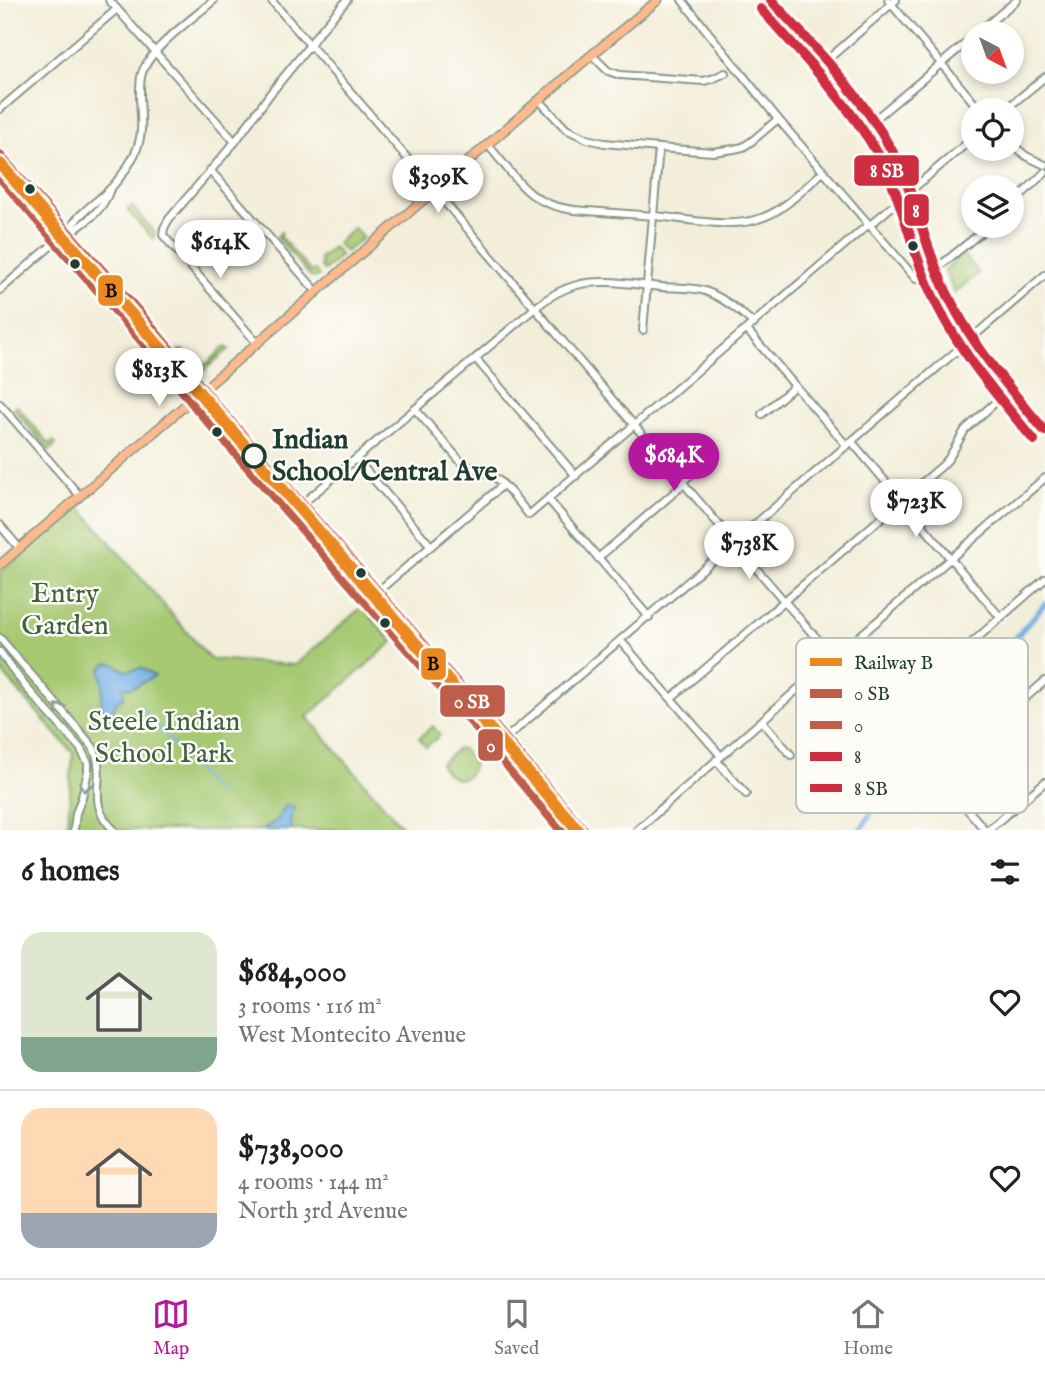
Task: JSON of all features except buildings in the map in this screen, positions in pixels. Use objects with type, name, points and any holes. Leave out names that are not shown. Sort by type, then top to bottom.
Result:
[{"type":"main road","points":[[0,565],[658,0]]},
{"type":"main road","points":[[771,0],[857,96],[874,120],[899,165],[937,271],[962,324],[1045,431]]},
{"type":"main road","points":[[0,156],[161,363],[196,394],[302,504],[584,830]]},
{"type":"main road","points":[[0,177],[62,238],[561,830]]},
{"type":"street","points":[[109,0],[235,142]]},
{"type":"street","points":[[0,290],[62,238],[76,230],[105,203],[110,189],[131,162],[139,144],[142,125],[141,77],[144,68],[154,51],[214,0]]},
{"type":"street","points":[[271,0],[817,638]]},
{"type":"street","points":[[257,343],[163,235],[164,228],[347,0]]},
{"type":"street","points":[[682,0],[778,119],[916,279],[937,271],[975,238]]},
{"type":"street","points":[[992,21],[1017,0]]},
{"type":"street","points":[[826,61],[892,1],[970,98]]},
{"type":"street","points":[[0,109],[117,9]]},
{"type":"street","points":[[874,120],[961,47]]},
{"type":"street","points":[[592,55],[608,71],[620,75],[702,81],[724,73]]},
{"type":"street","points":[[1020,98],[1045,77]]},
{"type":"street","points":[[540,100],[564,126],[587,139],[659,148],[713,152],[734,149],[752,141],[778,119]]},
{"type":"street","points":[[488,145],[529,193],[543,203],[566,209],[712,222],[752,221],[764,217],[781,207],[824,172]]},
{"type":"street","points":[[643,330],[659,148]]},
{"type":"street","points":[[415,410],[462,463],[490,475],[503,485],[529,515],[809,274],[961,148]]},
{"type":"street","points":[[1024,154],[1045,165]]},
{"type":"street","points":[[210,170],[317,292]]},
{"type":"street","points":[[1024,193],[1045,172]]},
{"type":"street","points":[[505,739],[1045,275]]},
{"type":"street","points":[[302,504],[535,308],[554,294],[578,284],[597,282],[702,290],[727,302],[754,324]]},
{"type":"street","points":[[747,330],[902,501],[1001,618]]},
{"type":"street","points":[[476,359],[576,476]]},
{"type":"street","points":[[762,414],[795,386]]},
{"type":"street","points":[[671,698],[943,465],[950,458],[965,430],[1010,389]]},
{"type":"street","points":[[0,404],[80,496]]},
{"type":"street","points":[[598,558],[715,454]]},
{"type":"street","points":[[356,460],[431,547]]},
{"type":"street","points":[[858,638],[1045,478]]},
{"type":"street","points":[[370,605],[377,592],[503,485]]},
{"type":"street","points":[[548,499],[649,617]]},
{"type":"street","points":[[0,525],[19,548]]},
{"type":"street","points":[[978,638],[1045,579]]},
{"type":"street","points":[[0,638],[93,747],[99,765],[97,804],[104,820],[114,830]]},
{"type":"street","points":[[621,641],[671,698],[746,794]]},
{"type":"street","points":[[0,652],[25,686],[80,748],[88,763],[74,830]]},
{"type":"street","points":[[1028,696],[1045,681]]},
{"type":"street","points":[[637,830],[796,691]]},
{"type":"street","points":[[762,721],[791,755]]},
{"type":"street","points":[[1028,796],[1045,782]]},
{"type":"street","points":[[972,813],[987,830],[1008,813]]},
{"type":"green space","points":[[132,206],[155,233],[153,239],[127,210]]},
{"type":"green space","points":[[354,228],[363,238],[346,252],[337,243]]},
{"type":"green space","points":[[281,232],[280,236],[311,272],[315,270],[319,275],[311,277],[278,239]]},
{"type":"green space","points":[[333,247],[341,256],[324,271],[319,259]]},
{"type":"green space","points":[[962,253],[979,273],[954,293],[945,270]]},
{"type":"green space","points":[[225,347],[229,349],[202,372],[198,372],[179,350],[184,350],[196,363],[204,365]]},
{"type":"green space","points":[[16,405],[49,444],[53,441],[56,444],[49,451],[13,408]]},
{"type":"green space","name":"Steele Indian School Park","points":[[79,506],[210,659],[295,665],[362,607],[393,642],[307,717],[405,830],[67,830],[73,753],[0,670],[0,573]]},
{"type":"green space","points":[[433,726],[440,735],[426,747],[419,738]]},
{"type":"green space","points":[[457,749],[462,749],[474,764],[463,779],[453,778],[440,764]]},
{"type":"water","points":[[107,663],[126,671],[142,668],[155,676],[132,688],[126,686],[123,689],[124,696],[117,702],[109,717],[101,706],[101,669]]},
{"type":"water","points":[[286,805],[292,806],[294,810],[290,821],[292,830],[262,830],[277,820]]},
{"type":"waterway","points":[[1015,638],[1045,604]]},
{"type":"waterway","points":[[140,706],[175,746]]},
{"type":"waterway","points":[[179,750],[218,795]]},
{"type":"waterway","points":[[860,830],[871,813]]},
{"type":"rail line","name":"B","points":[[0,164],[578,830]]},
{"type":"transit line","name":"8","points":[[771,0],[836,71],[879,128],[899,164],[932,258],[959,316],[999,375],[1045,431]]},
{"type":"transit line","points":[[761,9],[823,78],[878,154],[898,199],[925,278],[946,322],[987,383],[1034,440]]},
{"type":"transit line","points":[[0,156],[135,308],[584,830]]},
{"type":"transit line","name":"0","points":[[0,177],[161,363],[198,410],[475,726],[561,830]]},
{"type":"place","name":"Indian School/Central Ave","points":[[254,456]]},
{"type":"park label","name":"Entry Garden","points":[[65,610]]}]
